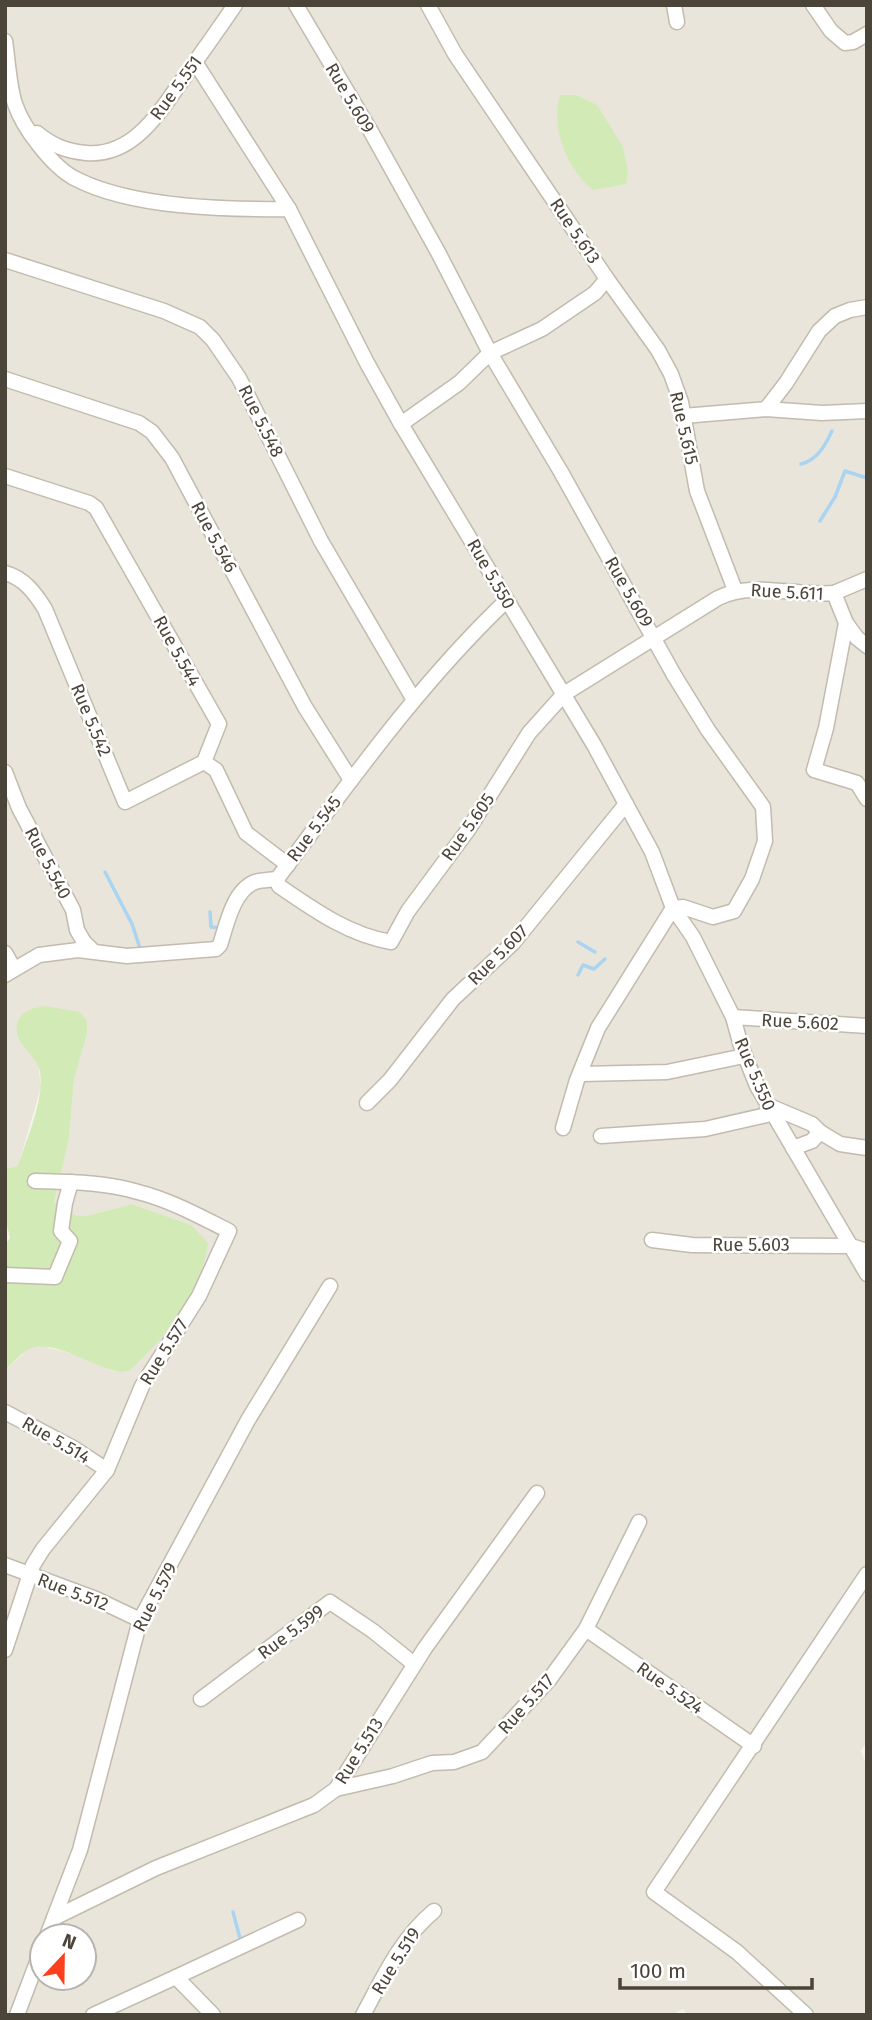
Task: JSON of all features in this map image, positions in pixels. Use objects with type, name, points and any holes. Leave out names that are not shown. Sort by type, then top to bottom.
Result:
[{"type":"street","name":"Rue 5.551","points":[[26,123],[58,148],[91,153],[109,152],[126,145],[153,121],[235,5]]},
{"type":"street","name":"Rue 5.613","points":[[401,424],[459,383],[489,353],[542,329],[595,293],[607,279],[455,54],[428,5]]},
{"type":"street","points":[[674,5],[677,22]]},
{"type":"street","points":[[813,5],[831,31],[845,43],[853,42],[867,34]]},
{"type":"street","name":"Rue 5.609","points":[[303,8],[439,254],[489,353],[561,472],[674,675],[708,730],[763,807],[765,841],[752,880],[734,911],[713,917],[683,907],[673,908]]},
{"type":"street","points":[[5,41],[11,98],[5,117]]},
{"type":"street","name":"Rue 5.550","points":[[195,62],[289,209],[401,424],[594,745],[652,852],[673,908],[693,937],[733,1017],[744,1056],[769,1109],[867,1273]]},
{"type":"street","points":[[11,98],[47,155],[75,178],[116,193],[156,202],[209,207],[289,209]]},
{"type":"street","name":"Rue 5.548","points":[[5,260],[164,312],[200,327],[213,340],[239,378],[321,541],[414,700]]},
{"type":"street","name":"Rue 5.615","points":[[607,279],[658,350],[671,374],[681,402],[697,491],[735,590]]},
{"type":"street","points":[[766,409],[819,331],[835,316],[867,307]]},
{"type":"street","name":"Rue 5.546","points":[[5,379],[126,417],[152,432],[172,458],[305,707],[351,780]]},
{"type":"street","points":[[683,416],[766,409],[822,413],[867,411]]},
{"type":"street","name":"Rue 5.544","points":[[5,476],[89,503],[96,508],[219,724],[204,762]]},
{"type":"street","name":"Rue 5.542","points":[[5,573],[24,582],[45,609],[125,802],[204,762]]},
{"type":"street","points":[[834,593],[867,579]]},
{"type":"street","name":"Rue 5.611","points":[[655,637],[735,590],[785,591],[813,595],[834,593],[846,623]]},
{"type":"street","name":"Rue 5.545","points":[[10,972],[38,955],[78,950],[127,956],[216,949],[220,945],[232,906],[240,895],[253,882],[278,879],[414,700],[468,638],[506,601]]},
{"type":"street","points":[[846,623],[867,646]]},
{"type":"street","points":[[846,623],[826,728],[814,770],[862,784],[867,799]]},
{"type":"street","name":"Rue 5.605","points":[[278,879],[278,887],[320,914],[366,938],[391,942],[415,902],[468,830],[529,733],[564,694],[655,637]]},
{"type":"street","points":[[204,762],[216,770],[246,833],[288,864]]},
{"type":"street","name":"Rue 5.540","points":[[5,772],[19,808],[73,909],[77,930],[93,950]]},
{"type":"street","name":"Rue 5.607","points":[[367,1103],[390,1080],[453,999],[513,943],[626,804]]},
{"type":"street","points":[[563,1128],[577,1080],[598,1028],[673,908]]},
{"type":"street","points":[[5,953],[10,972]]},
{"type":"street","name":"Rue 5.602","points":[[733,1017],[867,1026]]},
{"type":"street","points":[[581,1074],[667,1072],[744,1056]]},
{"type":"street","points":[[601,1136],[705,1129],[769,1109],[812,1124],[820,1132],[840,1143],[867,1148]]},
{"type":"street","points":[[793,1148],[812,1142],[820,1132]]},
{"type":"street","name":"Rue 5.577","points":[[5,1650],[33,1565],[107,1470],[142,1386],[199,1296],[229,1231],[174,1204],[139,1192],[110,1186],[35,1181]]},
{"type":"street","points":[[5,1275],[55,1277],[70,1241],[61,1231],[71,1182]]},
{"type":"street","name":"Rue 5.603","points":[[652,1240],[692,1245],[851,1246],[867,1251]]},
{"type":"street","name":"Rue 5.579","points":[[52,1922],[80,1850],[140,1620],[248,1420],[330,1286]]},
{"type":"street","name":"Rue 5.514","points":[[5,1412],[75,1448],[107,1470]]},
{"type":"street","name":"Rue 5.513","points":[[54,1918],[156,1868],[314,1805],[336,1789],[414,1664],[537,1493]]},
{"type":"street","name":"Rue 5.517","points":[[336,1789],[393,1776],[432,1763],[454,1762],[482,1752],[548,1680],[586,1629],[639,1522]]},
{"type":"street","name":"Rue 5.512","points":[[5,1565],[31,1576],[53,1581],[140,1620]]},
{"type":"street","points":[[806,2015],[737,1952],[654,1892],[867,1574]]},
{"type":"street","name":"Rue 5.599","points":[[201,1699],[330,1602],[373,1631],[414,1664]]},
{"type":"street","name":"Rue 5.524","points":[[586,1629],[754,1746]]},
{"type":"street","name":"Rue 5.519","points":[[363,2015],[397,1952],[408,1941],[415,1927],[434,1911]]},
{"type":"street","points":[[93,2015],[298,1920]]},
{"type":"street","points":[[176,1977],[213,2015]]},
{"type":"street","points":[[17,2015],[28,1986]]},
{"type":"shaded area","points":[[5,5],[867,5],[867,1741],[861,1751],[867,1767],[867,2015],[688,2015],[683,2009],[671,2015],[5,2015],[5,1370],[30,1348],[42,1346],[84,1357],[115,1372],[191,1225],[132,1204],[86,1216],[74,1215],[54,1203],[69,1139],[74,1080],[87,1034],[17,1036],[38,1063],[41,1087],[18,1166],[5,1169]]},
{"type":"green space","points":[[560,95],[576,95],[597,105],[623,147],[628,171],[626,184],[593,190],[575,171],[559,134],[557,108]]},
{"type":"green space","points":[[45,1006],[80,1012],[87,1021],[87,1034],[74,1080],[69,1139],[54,1203],[74,1215],[86,1216],[132,1204],[191,1225],[208,1243],[200,1274],[183,1307],[150,1351],[127,1371],[108,1369],[67,1352],[40,1346],[27,1351],[5,1370],[5,1245],[10,1238],[5,1217],[5,1169],[18,1166],[37,1107],[41,1083],[35,1060],[18,1038],[17,1025],[24,1013]]},
{"type":"waterway","points":[[801,464],[820,452],[832,431]]},
{"type":"waterway","points":[[820,521],[835,497],[845,471],[867,478]]},
{"type":"waterway","points":[[105,872],[132,924],[141,951]]},
{"type":"waterway","points":[[210,912],[211,927],[220,928]]},
{"type":"waterway","points":[[578,942],[595,952]]},
{"type":"waterway","points":[[578,975],[583,965],[594,969],[605,959]]},
{"type":"waterway","points":[[233,1912],[241,1942]]}]
